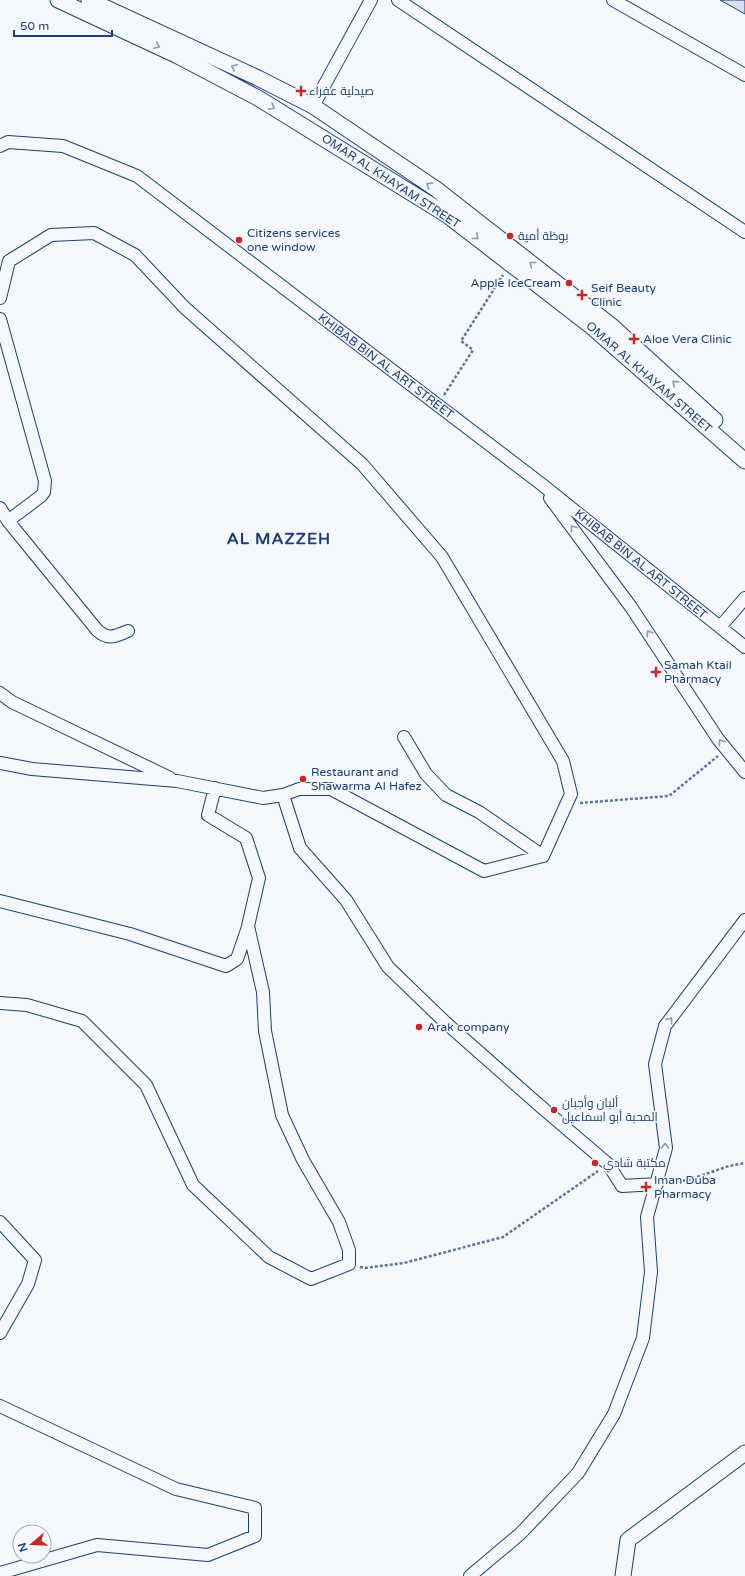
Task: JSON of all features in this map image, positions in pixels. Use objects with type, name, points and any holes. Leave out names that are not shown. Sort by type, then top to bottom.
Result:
[{"type":"street","name":"OMAR AL KHAYAM STREET","points":[[58,0],[178,56],[258,98],[447,215],[592,327],[745,460]]},
{"type":"street","name":"OMAR AL KHAYAM STREET","points":[[89,0],[258,78],[313,106],[436,189],[613,327],[745,447]]},
{"type":"street","points":[[313,106],[371,0]]},
{"type":"street","points":[[398,0],[745,232]]},
{"type":"street","points":[[613,0],[745,75]]},
{"type":"street","name":"KHIBAB BIN AL ART STREET","points":[[0,146],[8,142],[63,146],[138,176],[540,483],[745,647]]},
{"type":"street","points":[[0,298],[9,261],[51,235],[94,234],[134,256],[185,308],[362,464],[442,557],[563,761],[572,794],[543,856]]},
{"type":"street","points":[[0,319],[46,481],[44,492],[41,496],[8,522]]},
{"type":"street","points":[[540,483],[631,607],[718,739],[745,772]]},
{"type":"street","points":[[0,508],[8,522],[102,635],[111,637],[128,631]]},
{"type":"street","points":[[720,627],[745,598]]},
{"type":"street","points":[[0,693],[12,702],[177,781]]},
{"type":"street","points":[[404,738],[426,774],[446,795],[479,812],[543,856]]},
{"type":"street","points":[[0,763],[32,769],[177,781],[263,798],[283,795],[299,789],[331,790],[484,871],[543,856]]},
{"type":"street","points":[[0,901],[130,934],[226,966],[237,959],[248,926],[259,878],[246,838],[208,815],[215,788]]},
{"type":"street","points":[[283,795],[300,848],[346,900],[388,967],[446,1023],[608,1164],[622,1186],[657,1184]]},
{"type":"street","points":[[470,1576],[520,1534],[578,1473],[614,1414],[643,1338],[651,1272],[647,1218],[666,1148],[655,1064],[665,1026],[745,920]]},
{"type":"street","points":[[0,1004],[27,1005],[82,1021],[146,1086],[193,1185],[269,1257],[311,1279],[348,1264],[348,1250],[339,1222],[303,1160],[282,1115],[265,1031],[263,992],[248,926]]},
{"type":"street","points":[[0,1222],[35,1260],[28,1284],[0,1333]]},
{"type":"street","points":[[0,1406],[176,1488],[255,1508],[255,1536],[208,1555],[97,1546],[0,1573]]},
{"type":"street","points":[[623,1576],[628,1540],[745,1453]]},
{"type":"path","points":[[437,405],[474,350],[461,341],[510,264]]},
{"type":"path","points":[[567,804],[669,796],[726,749]]},
{"type":"path","points":[[657,1184],[688,1180],[728,1166],[745,1163]]},
{"type":"path","points":[[348,1264],[365,1268],[404,1264],[504,1237],[608,1164]]},
{"type":"building","points":[[720,0],[745,0],[745,14]]},
{"type":"place","name":"صيدلية عفراء","points":[[301,91]]},
{"type":"place","name":"بوظة أمية","points":[[510,236]]},
{"type":"place","name":"Citizens services one window","points":[[239,240]]},
{"type":"place","name":"Apple IceCream","points":[[569,283]]},
{"type":"place","name":"Seif Beauty Clinic","points":[[582,295]]},
{"type":"place","name":"Aloe Vera Clinic","points":[[634,339]]},
{"type":"place","name":"Samah Ktail Pharmacy","points":[[656,672]]},
{"type":"place","name":"Restaurant and Shawarma Al Hafez","points":[[303,779]]},
{"type":"place","name":"Arak company","points":[[419,1027]]},
{"type":"place","name":"ألبان وأجبان المحبة أبو اسماعيل","points":[[554,1110]]},
{"type":"place","name":"مكتبة شادي","points":[[595,1163]]},
{"type":"place","name":"Iman Duba Pharmacy","points":[[646,1187]]},
{"type":"district","name":"AL MAZZEH","points":[[279,539]]}]
